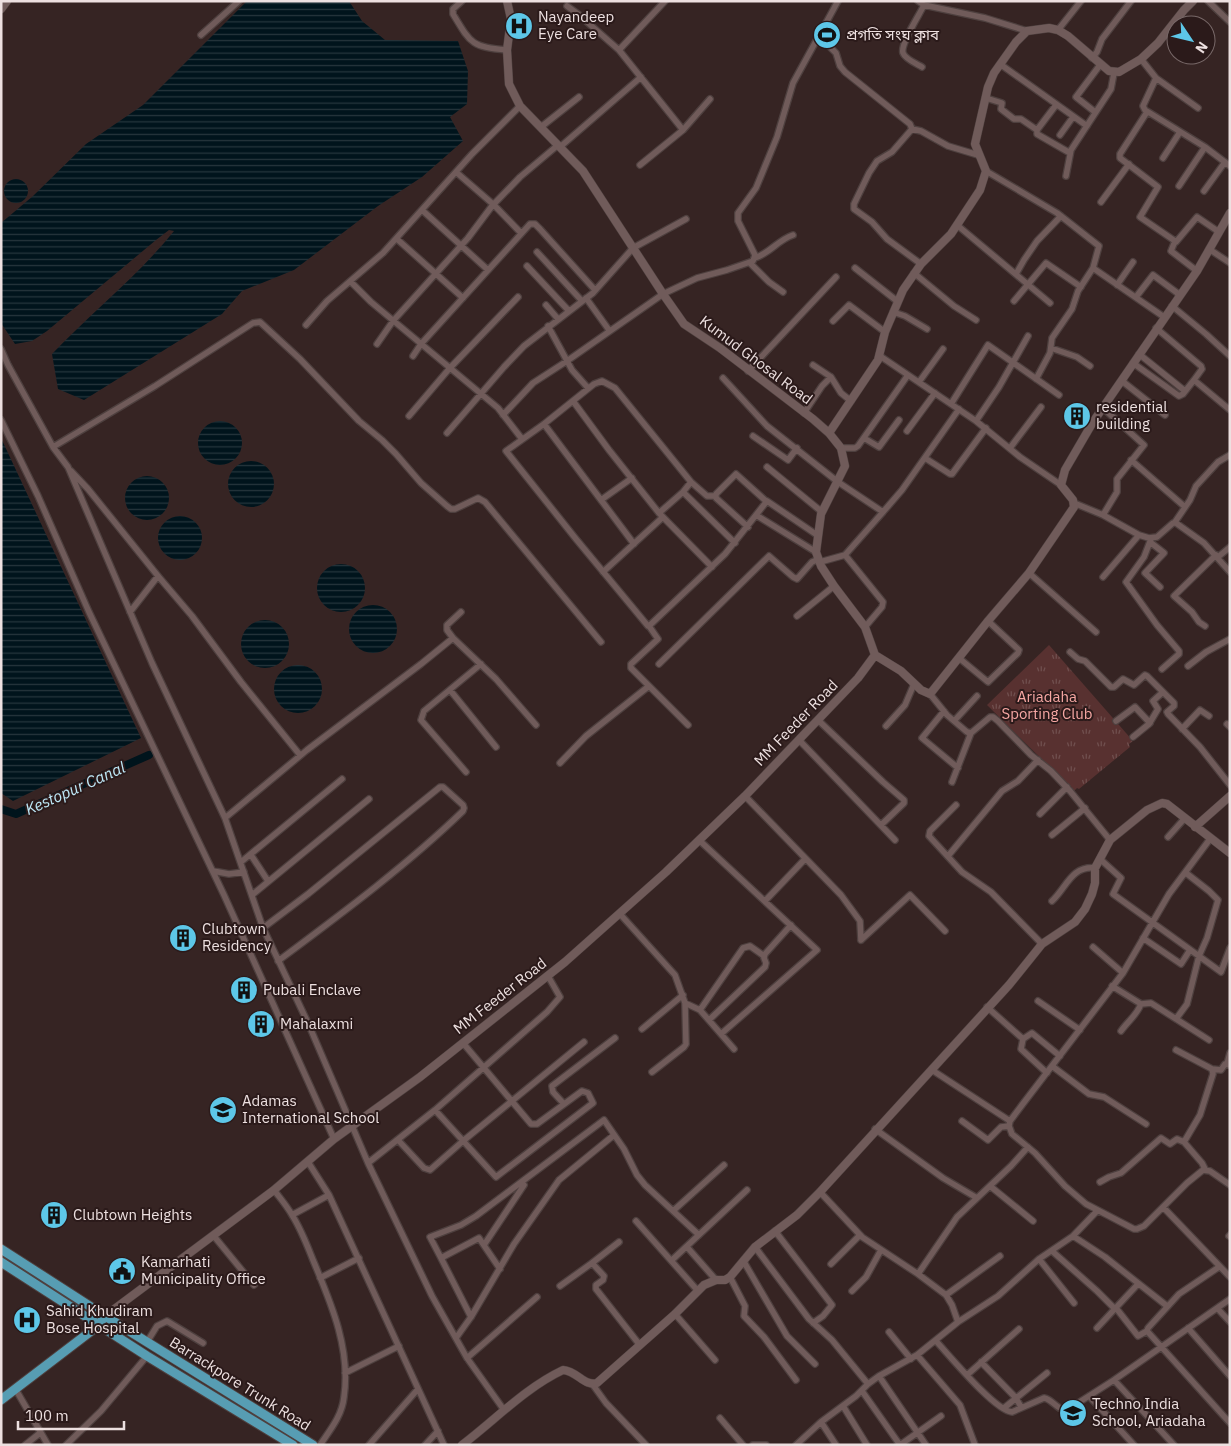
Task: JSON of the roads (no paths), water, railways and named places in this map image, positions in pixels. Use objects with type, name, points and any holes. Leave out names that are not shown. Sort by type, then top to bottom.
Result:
[{"type":"main road","name":"Barrackpore Trunk Road","points":[[1,1249],[313,1445]]},
{"type":"main road","name":"Barrackpore Trunk Road","points":[[1,1262],[147,1356],[293,1445]]},
{"type":"main road","points":[[1,1400],[99,1325],[105,1316]]},
{"type":"street","points":[[1,9],[7,1]]},
{"type":"street","points":[[201,35],[238,1]]},
{"type":"street","points":[[462,1],[454,9],[453,14],[470,41],[486,49],[508,50]]},
{"type":"street","name":"Kumud Ghosal Road","points":[[507,1],[511,19],[508,50],[509,84],[520,106],[583,171],[632,248],[684,324],[720,348],[804,413],[829,433],[841,448]]},
{"type":"street","points":[[620,50],[665,1]]},
{"type":"street","points":[[753,261],[755,255],[738,220],[738,213],[756,188],[777,137],[793,83],[838,1]]},
{"type":"street","points":[[918,1],[924,5],[985,18],[1027,31],[1048,28],[1058,30],[1068,36],[1100,65],[1114,73],[1129,68],[1141,59],[1158,43],[1193,1]]},
{"type":"street","points":[[1058,30],[1081,1]]},
{"type":"street","points":[[1092,58],[1097,52],[1102,39],[1131,1]]},
{"type":"street","points":[[1208,1],[1230,22]]},
{"type":"street","points":[[922,68],[905,56],[903,49],[924,5]]},
{"type":"street","points":[[567,6],[620,50],[683,130]]},
{"type":"street","points":[[1027,31],[1008,52],[991,79],[975,144],[978,155],[986,171],[1061,216],[1098,246],[1093,268],[1081,287],[1072,309],[1052,338],[1047,359],[1036,379]]},
{"type":"street","points":[[818,35],[836,53],[842,70],[910,124],[912,129]]},
{"type":"street","points":[[1141,59],[1156,78],[1198,108]]},
{"type":"street","points":[[1000,64],[1087,126]]},
{"type":"street","points":[[1095,112],[1076,97],[1100,65]]},
{"type":"street","points":[[1066,176],[1070,154],[1111,89],[1114,73]]},
{"type":"street","points":[[377,344],[393,321],[520,176],[642,77]]},
{"type":"street","points":[[1156,78],[1143,106],[1147,112],[1205,147],[1227,164],[1204,191]]},
{"type":"street","points":[[541,128],[579,97]]},
{"type":"street","points":[[986,98],[1002,104],[1000,109],[1014,119],[1021,119],[1036,130],[1037,134],[1070,154]]},
{"type":"street","points":[[640,165],[683,130],[710,99]]},
{"type":"street","points":[[1036,130],[1056,105]]},
{"type":"street","points":[[306,325],[327,301],[351,282],[397,239],[456,172],[520,106]]},
{"type":"street","points":[[1147,112],[1120,154],[1120,158],[1158,188],[1140,217],[1176,242]]},
{"type":"street","points":[[1060,135],[1073,116]]},
{"type":"street","points":[[912,129],[921,131],[948,146],[978,155]]},
{"type":"street","points":[[912,129],[892,152],[878,161],[869,173],[854,206],[884,237],[921,264]]},
{"type":"street","points":[[1163,158],[1180,132]]},
{"type":"street","points":[[1179,186],[1205,147]]},
{"type":"street","points":[[1101,202],[1128,164]]},
{"type":"street","points":[[829,433],[880,356],[885,332],[897,301],[921,264],[957,225],[980,190],[986,171]]},
{"type":"street","points":[[456,172],[494,205],[521,233]]},
{"type":"street","points":[[422,210],[488,270]]},
{"type":"street","points":[[1061,485],[1065,470],[1103,408],[1156,328],[1197,271],[1230,213]]},
{"type":"street","points":[[1016,274],[1037,241],[1061,216]]},
{"type":"street","points":[[1197,271],[1171,251],[1176,242],[1197,217],[1219,232]]},
{"type":"street","points":[[447,433],[480,393],[524,346],[595,290],[632,248],[686,219]]},
{"type":"street","points":[[413,356],[421,344],[530,224],[535,224],[595,290]]},
{"type":"street","points":[[957,225],[1050,303]]},
{"type":"street","points":[[504,415],[533,383],[663,294],[697,278],[753,261],[767,253],[784,238],[793,235]]},
{"type":"street","points":[[397,239],[463,298]]},
{"type":"street","points":[[1209,249],[1230,263]]},
{"type":"street","points":[[537,252],[584,299],[609,330]]},
{"type":"street","points":[[753,261],[769,282],[783,292]]},
{"type":"street","points":[[1117,285],[1133,262]]},
{"type":"street","points":[[1014,301],[1046,263],[1081,287]]},
{"type":"street","points":[[527,266],[569,311]]},
{"type":"street","points":[[855,268],[897,301]]},
{"type":"street","points":[[1093,268],[1164,317]]},
{"type":"street","points":[[914,273],[954,306],[976,320]]},
{"type":"street","points":[[1136,297],[1153,275],[1180,296]]},
{"type":"street","points":[[748,371],[836,278]]},
{"type":"street","points":[[351,282],[371,302],[504,415],[522,439]]},
{"type":"street","points":[[409,416],[449,369],[518,297]]},
{"type":"street","points":[[546,305],[558,319]]},
{"type":"street","points":[[833,321],[850,305],[885,332]]},
{"type":"street","points":[[1172,306],[1230,356]]},
{"type":"street","points":[[893,312],[927,329]]},
{"type":"street","points":[[53,447],[155,386],[253,323],[260,322],[300,359],[358,421],[382,440],[422,483],[447,506],[455,509],[478,498],[485,502],[601,642]]},
{"type":"street","points":[[548,326],[572,370],[588,388]]},
{"type":"street","points":[[1134,363],[1178,396],[1181,396],[1186,391],[1202,369],[1201,366],[1156,328]]},
{"type":"street","points":[[976,421],[1028,336]]},
{"type":"street","points":[[951,404],[987,346],[1059,396]]},
{"type":"street","points":[[919,382],[943,348]]},
{"type":"street","points":[[1051,348],[1077,357],[1090,366]]},
{"type":"street","points":[[1,349],[53,447],[192,616],[240,682],[300,756]]},
{"type":"street","points":[[1139,354],[1186,391]]},
{"type":"street","points":[[880,356],[986,428],[1061,485],[1074,503],[1103,515],[1151,540],[1164,553],[1145,573],[1160,587]]},
{"type":"street","points":[[812,365],[831,377],[841,393],[851,402]]},
{"type":"street","points":[[908,374],[857,447],[841,448],[845,466],[822,512],[817,535],[817,555],[820,562],[845,555],[883,512],[925,458],[959,409]]},
{"type":"street","points":[[804,413],[822,386],[831,377]]},
{"type":"street","points":[[723,378],[767,426],[838,482],[883,512]]},
{"type":"street","points":[[1194,380],[1230,410]]},
{"type":"street","points":[[688,725],[631,668],[630,665],[658,639],[507,453],[509,448],[573,402],[588,388],[602,381],[615,388],[691,482],[707,496],[715,496],[748,527]]},
{"type":"street","points":[[1122,381],[1165,415]]},
{"type":"street","points":[[908,431],[935,393]]},
{"type":"street","points":[[573,402],[661,515],[712,567]]},
{"type":"street","points":[[1010,448],[1041,408]]},
{"type":"street","points":[[1103,408],[1144,445],[1116,481],[1117,492],[1103,515]]},
{"type":"street","points":[[1,420],[38,496],[89,612],[213,871],[334,1139]]},
{"type":"street","points":[[864,438],[879,448],[899,420]]},
{"type":"street","points":[[544,424],[634,544]]},
{"type":"street","points":[[925,458],[952,474],[986,428]]},
{"type":"street","points":[[754,436],[788,460],[797,448]]},
{"type":"street","points":[[1162,669],[1180,651],[1157,625],[1126,582],[1144,557],[1151,540],[1162,534],[1175,522],[1196,486],[1218,462],[1230,455]]},
{"type":"street","points":[[1131,460],[1185,507]]},
{"type":"street","points":[[68,467],[152,663],[225,818],[263,928],[308,1023],[368,1162],[432,1296],[467,1358],[504,1410]]},
{"type":"street","points":[[767,467],[822,512]]},
{"type":"street","points":[[715,496],[736,474],[766,501],[817,535]]},
{"type":"street","points":[[601,500],[632,478]]},
{"type":"street","points":[[603,572],[634,544],[691,482]]},
{"type":"street","points":[[683,492],[735,543]]},
{"type":"street","points":[[649,626],[735,543],[766,501]]},
{"type":"street","points":[[930,694],[1029,573],[1072,510],[1074,503]]},
{"type":"street","points":[[756,515],[817,555],[834,586],[865,627],[875,655],[901,671],[920,690],[930,694],[944,711],[967,732],[971,733]]},
{"type":"street","points":[[1175,522],[1200,539],[1230,572]]},
{"type":"street","points":[[1103,577],[1139,535]]},
{"type":"street","points":[[1205,626],[1174,596],[1217,556],[1230,548]]},
{"type":"street","points":[[659,664],[769,556],[795,578],[798,578],[817,555]]},
{"type":"street","points":[[845,555],[883,602],[882,607],[865,627]]},
{"type":"street","points":[[1029,573],[1096,632]]},
{"type":"street","points":[[130,612],[158,576]]},
{"type":"street","points":[[797,616],[834,586]]},
{"type":"street","points":[[461,612],[447,625],[453,638],[496,679],[536,725]]},
{"type":"street","points":[[959,658],[988,682],[1018,653],[1019,650],[988,621]]},
{"type":"street","points":[[225,818],[300,756],[453,638]]},
{"type":"street","points":[[1188,666],[1206,652],[1230,639]]},
{"type":"street","points":[[1070,652],[1078,659],[1085,661],[1112,687],[1124,679],[1133,686],[1146,675],[1174,704],[1168,713],[1200,747],[1230,786]]},
{"type":"street","name":"MM Feeder Road","points":[[105,1316],[274,1190],[334,1139],[353,1127],[548,976],[620,914],[745,796],[866,669],[875,655]]},
{"type":"street","points":[[466,772],[421,720],[424,712],[481,664]]},
{"type":"street","points":[[886,726],[905,705],[914,684]]},
{"type":"street","points":[[560,763],[586,736],[648,686]]},
{"type":"street","points":[[450,690],[496,747]]},
{"type":"street","points":[[1133,737],[1150,723],[1158,708],[1153,701],[1163,692]]},
{"type":"street","points":[[955,720],[977,696]]},
{"type":"street","points":[[1116,721],[1135,707],[1150,723]]},
{"type":"street","points":[[1182,729],[1200,710],[1209,716]]},
{"type":"street","points":[[944,711],[922,738],[958,768]]},
{"type":"street","points":[[952,782],[971,733],[990,717],[993,717],[1067,787],[1110,840]]},
{"type":"street","points":[[818,720],[882,782],[904,800],[904,803],[881,825]]},
{"type":"street","points":[[799,740],[895,840]]},
{"type":"street","points":[[948,856],[1002,791],[1018,781],[1038,760]]},
{"type":"street","points":[[241,862],[342,779]]},
{"type":"street","points":[[263,928],[440,787],[444,787],[463,805],[463,811],[423,847],[353,905],[278,961]]},
{"type":"street","points":[[1040,814],[1067,787]]},
{"type":"street","points":[[745,796],[840,895],[860,921],[862,940],[910,895],[945,931]]},
{"type":"street","points":[[1195,827],[1230,796]]},
{"type":"street","points":[[252,894],[369,799]]},
{"type":"street","points":[[593,1385],[675,1314],[704,1285],[730,1277],[755,1247],[797,1215],[820,1192],[932,1070],[1042,944],[1070,926],[1085,909],[1094,888],[1095,868],[1110,840],[1148,810],[1162,803],[1167,804],[1230,853]]},
{"type":"street","points":[[956,805],[929,836],[962,872],[991,892],[1042,944]]},
{"type":"street","points":[[1052,835],[1085,808]]},
{"type":"street","points":[[1168,837],[1184,818]]},
{"type":"street","points":[[962,1121],[988,1140],[1001,1126],[1010,1124],[1123,973],[1169,894],[1210,839]]},
{"type":"street","points":[[699,840],[816,948],[816,952],[721,1034]]},
{"type":"street","points":[[251,855],[268,881]]},
{"type":"street","points":[[1100,859],[1121,878],[1113,894],[1222,972],[1230,948]]},
{"type":"street","points":[[765,901],[805,860]]},
{"type":"street","points":[[1052,900],[1059,894],[1072,876],[1082,868],[1095,868]]},
{"type":"street","points":[[213,871],[229,874],[244,872]]},
{"type":"street","points":[[1176,1019],[1187,1004],[1199,956],[1207,938],[1218,900],[1186,873]]},
{"type":"street","points":[[620,914],[675,975],[685,1003],[686,1044],[652,1072]]},
{"type":"street","points":[[764,956],[791,925]]},
{"type":"street","points":[[1143,938],[1180,964],[1190,950]]},
{"type":"street","points":[[700,1010],[743,948],[750,946],[764,956],[765,967],[709,1020]]},
{"type":"street","points":[[1093,947],[1123,973]]},
{"type":"street","points":[[368,1162],[435,1110],[559,999],[560,994],[548,976]]},
{"type":"street","points":[[1112,986],[1141,1004],[1151,1003],[1209,1040]]},
{"type":"street","points":[[642,1030],[683,995]]},
{"type":"street","points":[[1038,1001],[1080,1030]]},
{"type":"street","points":[[685,1003],[700,1010],[734,1049]]},
{"type":"street","points":[[1121,1030],[1128,1020],[1137,1014],[1141,1004]]},
{"type":"street","points":[[987,1007],[1023,1039]]},
{"type":"street","points":[[1047,1073],[1021,1049],[1023,1039],[1032,1033],[1060,1056]]},
{"type":"street","points":[[564,1104],[553,1092],[552,1086],[615,1038]]},
{"type":"street","points":[[398,1140],[424,1168],[429,1170],[584,1042]]},
{"type":"street","points":[[435,1110],[493,1175],[497,1177],[593,1103],[585,1091],[534,1125],[463,1043]]},
{"type":"street","points":[[1176,1050],[1212,1069],[1221,1070],[1228,1064],[1230,1053]]},
{"type":"street","points":[[1052,1066],[1089,1094],[1104,1097],[1146,1124]]},
{"type":"street","points":[[1184,1142],[1200,1115],[1213,1074],[1212,1069]]},
{"type":"street","points":[[932,1070],[1010,1124],[1012,1134],[1028,1147],[1073,1194],[1097,1211],[1137,1229],[1144,1226],[1187,1184],[1205,1170]]},
{"type":"street","points":[[472,1317],[430,1237],[461,1226],[476,1216],[604,1120],[624,1149],[644,1185],[699,1235]]},
{"type":"street","points":[[876,1129],[943,1178],[977,1198]]},
{"type":"street","points":[[456,1338],[472,1317],[514,1244],[559,1180],[614,1135]]},
{"type":"street","points":[[1100,1182],[1121,1173],[1161,1138],[1170,1144],[1177,1140],[1184,1142],[1202,1163],[1205,1170]]},
{"type":"street","points":[[918,1274],[957,1217],[1028,1147]]},
{"type":"street","points":[[308,1162],[329,1195],[444,1445]]},
{"type":"street","points":[[673,1211],[724,1165]]},
{"type":"street","points":[[1205,1170],[1210,1171],[1230,1185]]},
{"type":"street","points":[[484,1245],[524,1185]]},
{"type":"street","points":[[990,1186],[1033,1220]]},
{"type":"street","points":[[274,1190],[292,1215],[333,1309],[338,1326],[345,1374],[344,1399],[339,1417],[320,1445]]},
{"type":"street","points":[[672,1260],[747,1190]]},
{"type":"street","points":[[820,1192],[860,1235],[946,1295],[958,1322]]},
{"type":"street","points":[[292,1215],[329,1195]]},
{"type":"street","points":[[1163,1207],[1230,1277]]},
{"type":"street","points":[[796,1445],[868,1384],[918,1355],[958,1322],[998,1296],[1039,1259],[1073,1236],[1097,1211]]},
{"type":"street","points":[[636,1221],[698,1291]]},
{"type":"street","points":[[775,1231],[832,1305],[823,1316],[813,1323]]},
{"type":"street","points":[[213,1235],[254,1285]]},
{"type":"street","points":[[831,1264],[860,1235]]},
{"type":"street","points":[[1073,1236],[1105,1257],[1167,1306]]},
{"type":"street","points":[[441,1258],[479,1238],[500,1269]]},
{"type":"street","points":[[560,1286],[619,1242]]},
{"type":"street","points":[[687,1247],[716,1280]]},
{"type":"street","points":[[755,1247],[813,1323],[832,1340],[868,1384]]},
{"type":"street","points":[[852,1291],[866,1277],[881,1250]]},
{"type":"street","points":[[1052,1251],[1116,1309],[1139,1336],[1147,1331],[1167,1306],[1191,1285],[1219,1267]]},
{"type":"street","points":[[946,1295],[1000,1256]]},
{"type":"street","points":[[320,1278],[359,1258]]},
{"type":"street","points":[[1039,1259],[1074,1303]]},
{"type":"street","points":[[744,1262],[764,1294],[786,1336],[814,1364]]},
{"type":"street","points":[[592,1263],[604,1278],[596,1285],[596,1288],[639,1344]]},
{"type":"street","points":[[730,1277],[745,1306],[744,1316],[764,1337],[796,1380]]},
{"type":"street","points":[[1097,1328],[1138,1284]]},
{"type":"street","points":[[467,1358],[537,1297]]},
{"type":"street","points":[[936,1341],[967,1375],[1010,1412],[1044,1398],[1050,1400],[1059,1409],[1067,1410],[1114,1380],[1230,1299]]},
{"type":"street","points":[[1218,1309],[1230,1322]]},
{"type":"street","points":[[675,1314],[716,1360]]},
{"type":"street","points":[[147,1342],[157,1326],[167,1320],[203,1343]]},
{"type":"street","points":[[1188,1328],[1230,1376]]},
{"type":"street","points":[[967,1375],[1019,1329]]},
{"type":"street","points":[[1147,1331],[1230,1423]]},
{"type":"street","points":[[888,1332],[911,1359]]},
{"type":"street","points":[[345,1374],[399,1346]]},
{"type":"street","points":[[918,1355],[960,1405],[974,1445]]},
{"type":"street","points":[[66,1445],[101,1411],[147,1356]]},
{"type":"street","points":[[981,1362],[1016,1398],[1021,1407]]},
{"type":"street","points":[[462,1445],[472,1442],[504,1410],[563,1370],[574,1373],[588,1384],[593,1385],[606,1403],[646,1445]]},
{"type":"street","points":[[1004,1408],[1046,1373]]},
{"type":"street","points":[[879,1376],[926,1445]]},
{"type":"street","points":[[1114,1380],[1174,1445]]},
{"type":"street","points":[[369,1445],[418,1389]]},
{"type":"street","points":[[16,1390],[48,1445]]},
{"type":"street","points":[[862,1391],[900,1445],[941,1416]]},
{"type":"street","points":[[1089,1396],[1134,1445]]},
{"type":"street","points":[[843,1406],[867,1445]]},
{"type":"street","points":[[720,1418],[743,1445]]},
{"type":"street","points":[[821,1422],[836,1445]]},
{"type":"street","points":[[425,1445],[438,1432]]},
{"type":"street","points":[[25,1445],[40,1433]]},
{"type":"street","points":[[753,1445],[766,1445]]},
{"type":"water","points":[[247,1],[349,1],[362,21],[385,40],[458,41],[468,71],[467,104],[450,117],[463,141],[422,177],[378,206],[294,270],[242,291],[222,314],[84,400],[58,389],[52,354],[130,279],[174,231],[169,230],[156,240],[47,331],[32,341],[15,344],[1,323],[1,223],[33,196],[86,144],[143,105]]},
{"type":"water","points":[[16,179],[24,183],[28,191],[24,199],[16,203],[8,199],[4,191],[8,183]]},
{"type":"water","points":[[224,421],[236,427],[241,434],[241,452],[236,459],[229,464],[216,465],[208,462],[201,455],[198,439],[201,431],[208,424]]},
{"type":"water","points":[[1,438],[141,738],[13,801],[1,793]]},
{"type":"water","points":[[251,461],[264,465],[270,471],[274,484],[270,497],[264,503],[251,507],[238,503],[232,497],[228,484],[232,471],[238,465]]},
{"type":"water","points":[[147,476],[159,480],[165,486],[169,498],[165,510],[159,516],[147,520],[135,516],[129,510],[125,498],[129,486],[135,480]]},
{"type":"water","points":[[184,516],[196,522],[201,529],[201,547],[196,554],[189,559],[176,560],[168,557],[161,550],[158,534],[161,526],[168,519]]},
{"type":"water","points":[[336,564],[346,564],[358,571],[365,583],[365,593],[358,605],[346,612],[336,612],[328,608],[321,601],[317,593],[317,583],[321,575],[328,568]]},
{"type":"water","points":[[373,605],[382,607],[390,612],[395,620],[397,629],[395,638],[390,646],[382,651],[373,653],[364,651],[356,646],[351,638],[349,629],[351,620],[356,612],[364,607]]},
{"type":"water","points":[[260,620],[270,620],[282,627],[289,639],[289,649],[282,661],[270,668],[260,668],[252,664],[245,657],[241,649],[241,639],[245,631],[252,624]]},
{"type":"water","points":[[293,665],[303,665],[312,669],[318,675],[321,680],[321,698],[312,709],[303,713],[293,713],[284,709],[278,703],[274,694],[274,684],[278,675],[284,669]]},
{"type":"waterway","name":"Kestopur Canal","points":[[1,809],[16,814],[149,755]]},
{"type":"place","name":"Nayandeep Eye Care","points":[[519,26]]},
{"type":"place","name":"প্রগতি সংঘ ক্লাব","points":[[827,35]]},
{"type":"place","name":"residential building","points":[[1077,416]]},
{"type":"place","name":"Clubtown Residency","points":[[183,938]]},
{"type":"place","name":"Pubali Enclave","points":[[244,990]]},
{"type":"place","name":"Mahalaxmi","points":[[261,1024]]},
{"type":"place","name":"Adamas International School","points":[[223,1110]]},
{"type":"place","name":"Clubtown Heights","points":[[54,1215]]},
{"type":"place","name":"Kamarhati Municipality Office","points":[[122,1271]]},
{"type":"place","name":"Sahid Khudiram Bose Hospital","points":[[27,1320]]},
{"type":"place","name":"Techno India School, Ariadaha","points":[[1073,1413]]},
{"type":"park label","name":"Ariadaha Sporting Club","points":[[1047,706]]}]
